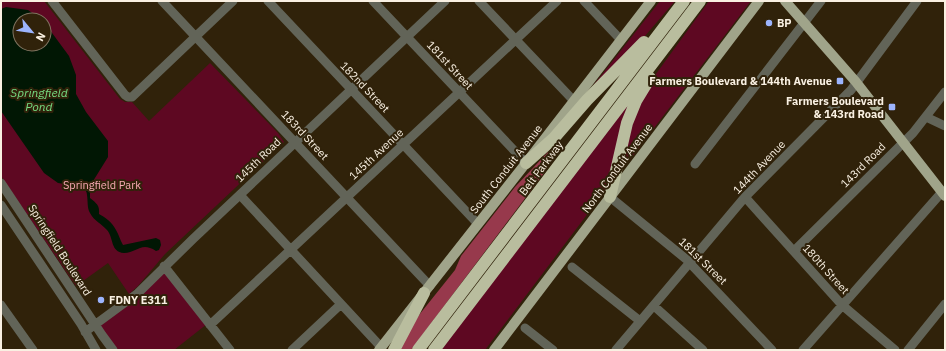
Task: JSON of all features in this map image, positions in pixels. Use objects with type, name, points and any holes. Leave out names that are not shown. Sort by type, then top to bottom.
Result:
[{"type":"highway","points":[[610,197],[624,131],[632,109],[647,83],[699,3]]},
{"type":"highway","points":[[434,350],[699,3]]},
{"type":"highway","points":[[526,163],[554,138],[587,100],[681,5]]},
{"type":"highway","name":"Belt Parkway","points":[[418,350],[681,5]]},
{"type":"highway","points":[[394,350],[427,289]]},
{"type":"main road","name":"South Conduit Avenue","points":[[380,349],[651,1]]},
{"type":"main road","name":"North Conduit Avenue","points":[[494,350],[759,1]]},
{"type":"main road","points":[[785,1],[856,82],[943,194]]},
{"type":"street","points":[[52,1],[128,97],[132,97],[233,1]]},
{"type":"street","name":"183rd Street","points":[[162,1],[347,198],[427,289]]},
{"type":"street","name":"182nd Street","points":[[268,1],[478,224]]},
{"type":"street","name":"181st Street","points":[[373,1],[526,163]]},
{"type":"street","name":"145th Road","points":[[85,332],[138,293],[164,266],[350,89],[445,1]]},
{"type":"street","points":[[479,1],[574,101]]},
{"type":"street","name":"145th Avenue","points":[[210,325],[557,1]]},
{"type":"street","points":[[584,1],[621,40]]},
{"type":"street","points":[[695,164],[821,1]]},
{"type":"street","name":"144th Avenue","points":[[616,350],[745,197],[851,90],[917,1]]},
{"type":"street","name":"143rd Road","points":[[794,251],[903,142],[926,117],[945,92]]},
{"type":"street","points":[[926,117],[945,126]]},
{"type":"street","name":"Springfield Boulevard","points":[[1,183],[113,350]]},
{"type":"street","points":[[803,350],[943,194]]},
{"type":"street","points":[[240,195],[341,304],[380,349]]},
{"type":"street","name":"181st Street","points":[[610,197],[690,263],[772,350]]},
{"type":"street","name":"180th Street","points":[[745,197],[842,305],[896,350]]},
{"type":"street","name":"Springfield Boulevard","points":[[1,204],[85,332],[94,349]]},
{"type":"street","points":[[164,266],[230,350]]},
{"type":"street","points":[[572,267],[640,321]]},
{"type":"street","points":[[292,350],[341,304]]},
{"type":"street","points":[[908,350],[945,304]]},
{"type":"street","points":[[1,305],[33,350]]},
{"type":"street","points":[[654,306],[703,350]]},
{"type":"street","points":[[525,328],[553,350]]},
{"type":"green space","name":"Springfield Park","points":[[1,1],[44,1],[120,99],[125,102],[132,102],[149,121],[210,63],[278,133],[284,142],[165,254],[138,286],[129,294],[108,263],[76,286],[1,176]]},
{"type":"green space","points":[[660,1],[675,1],[633,50],[592,87]]},
{"type":"green space","points":[[709,1],[751,1],[625,166],[620,164],[629,125],[653,78]]},
{"type":"green space","points":[[631,100],[608,185],[485,350],[441,350]]},
{"type":"green space","points":[[164,272],[207,324],[174,350],[118,350],[100,326],[142,295]]},
{"type":"shaded area","points":[[553,151],[547,169],[411,350],[397,350],[419,315],[455,270],[461,256],[515,187],[548,152]]},
{"type":"water","name":"Springfield Pond","points":[[6,7],[28,10],[31,12],[12,12],[12,52],[52,52],[52,33],[69,56],[76,75],[76,94],[86,112],[108,141],[108,157],[90,186],[90,198],[98,206],[99,214],[113,225],[123,245],[156,238],[160,240],[161,245],[159,250],[156,251],[151,248],[143,247],[128,253],[124,253],[116,250],[107,230],[90,213],[87,193],[84,187],[58,183],[44,173],[1,111],[1,9]]},
{"type":"place","name":"BP","points":[[769,23]]},
{"type":"place","name":"Farmers Boulevard & 144th Avenue","points":[[840,81]]},
{"type":"place","name":"Farmers Boulevard & 143rd Road","points":[[892,107]]},
{"type":"place","name":"FDNY E311","points":[[101,300]]}]
